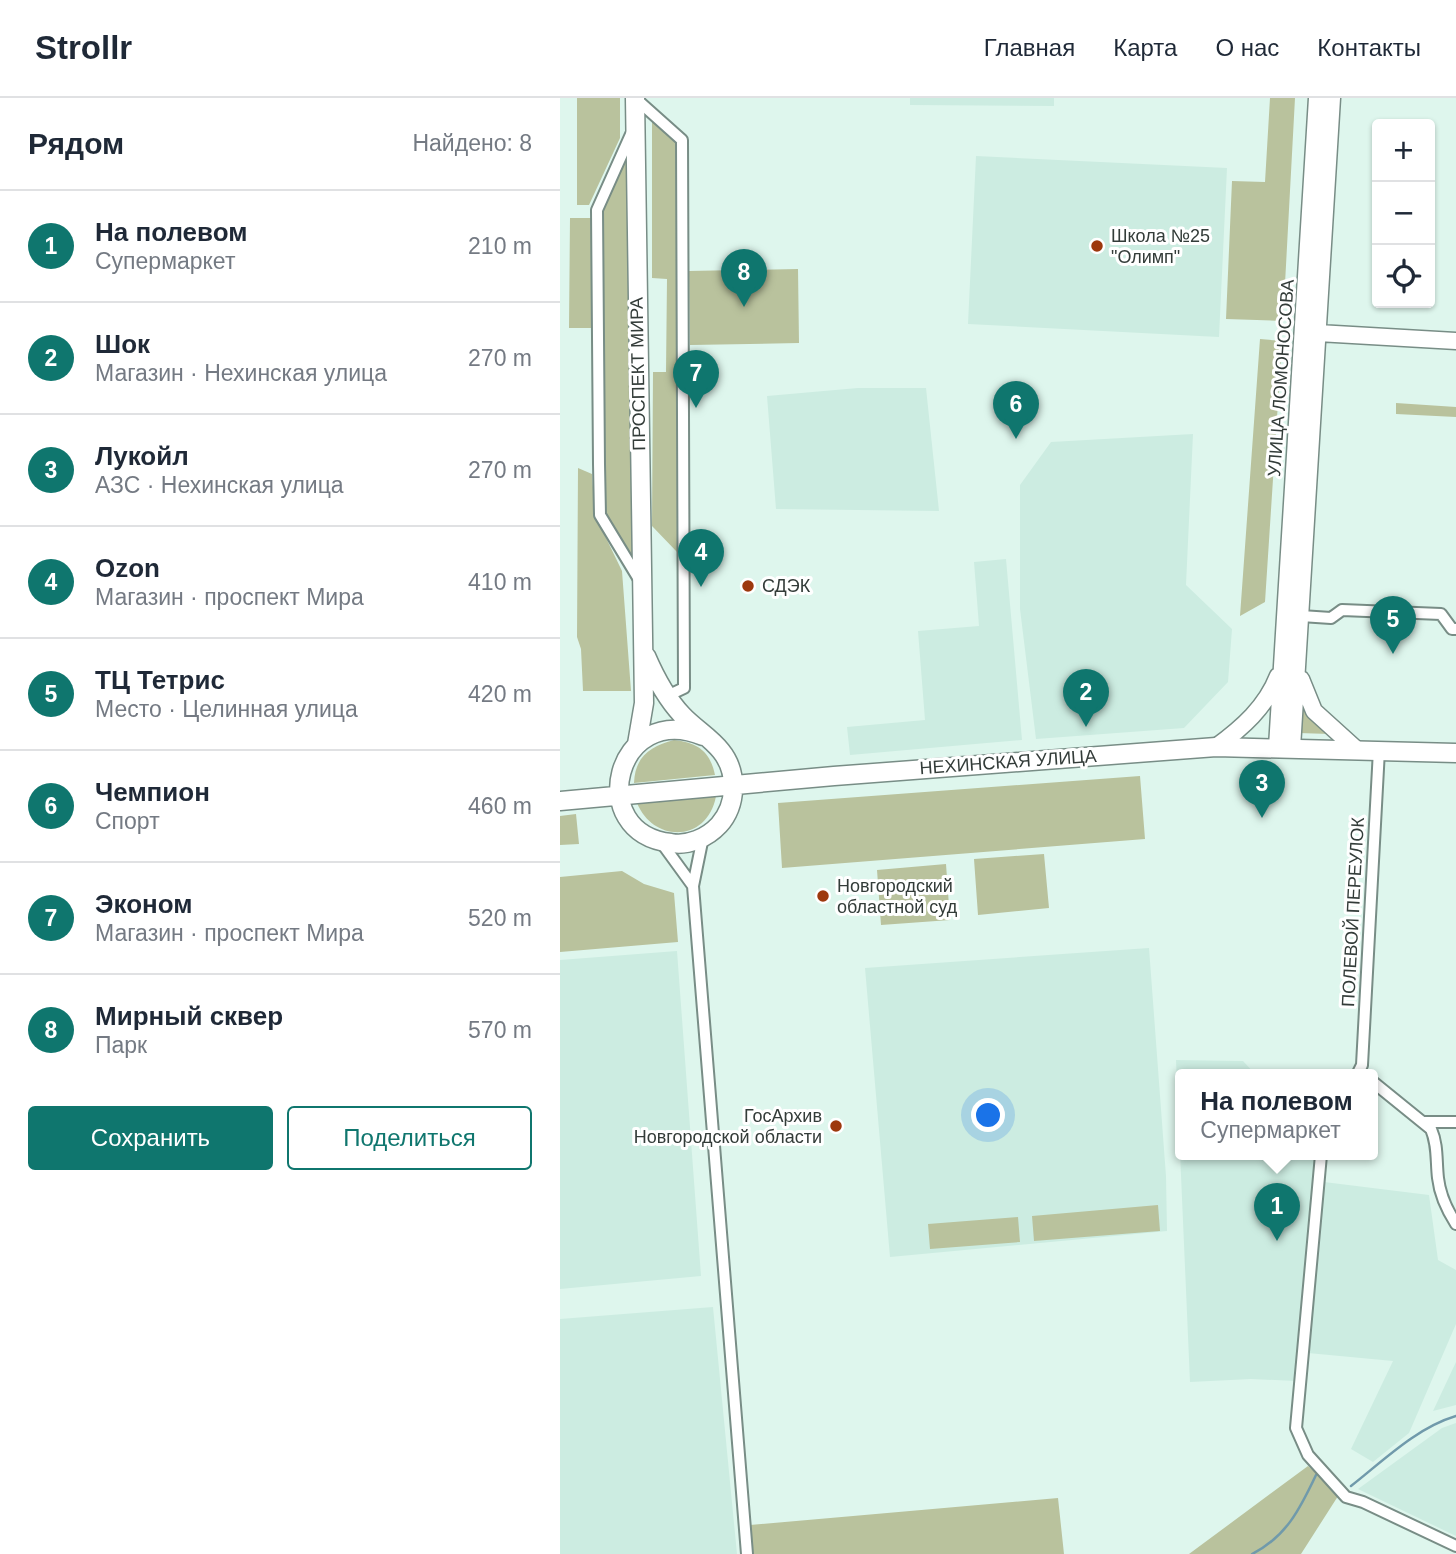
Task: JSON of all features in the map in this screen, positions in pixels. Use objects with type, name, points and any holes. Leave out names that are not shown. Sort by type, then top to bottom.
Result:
[{"type":"main road","name":"ПРОСПЕКТ МИРА","points":[[619,795],[622,768],[637,744],[644,703],[635,98]]},
{"type":"main road","name":"УЛИЦА ЛОМОНОСОВА","points":[[1285,747],[1300,495],[1317,98]]},
{"type":"main road","name":"УЛИЦА ЛОМОНОСОВА","points":[[1216,747],[1247,723],[1266,701],[1290,659],[1301,616],[1300,495],[1318,333],[1332,98]]},
{"type":"main road","points":[[1318,333],[1456,341]]},
{"type":"main road","name":"ПРОСПЕКТ МИРА","points":[[643,649],[667,696],[703,736],[722,751],[728,762],[733,785]]},
{"type":"main road","name":"УЛИЦА ЛОМОНОСОВА","points":[[1290,659],[1314,712],[1356,749]]},
{"type":"main road","points":[[637,744],[657,732],[669,730],[681,729],[703,736]]},
{"type":"main road","name":"НЕХИНСКАЯ УЛИЦА","points":[[560,801],[1216,747],[1456,753]]},
{"type":"main road","points":[[619,795],[633,825],[660,842],[675,844],[703,837],[726,814],[733,785]]},
{"type":"street","points":[[635,98],[682,139],[684,688],[667,696]]},
{"type":"street","points":[[635,126],[597,210],[599,464],[600,515],[641,583]]},
{"type":"street","points":[[1301,616],[1331,618],[1342,610],[1441,614],[1452,629],[1456,629]]},
{"type":"street","name":"ПОЛЕВОЙ ПЕРЕУЛОК","points":[[1362,1069],[1379,750]]},
{"type":"street","points":[[703,837],[693,886],[747,1554]]},
{"type":"street","points":[[660,842],[693,886]]},
{"type":"street","points":[[1378,1087],[1395,1102],[1425,1122],[1436,1140],[1438,1181],[1444,1205],[1456,1224]]},
{"type":"street","points":[[1425,1122],[1456,1122]]},
{"type":"street","points":[[1321,1160],[1296,1427],[1308,1455],[1346,1497],[1363,1502],[1456,1546]]},
{"type":"shaded area","points":[[577,98],[620,98],[620,138],[589,205],[577,205]]},
{"type":"shaded area","points":[[910,98],[1054,98],[1054,106],[910,105]]},
{"type":"shaded area","points":[[1270,98],[1295,98],[1283,321],[1226,319],[1232,181],[1265,182]]},
{"type":"shaded area","points":[[652,119],[677,142],[677,552],[652,526],[653,372],[666,372],[667,279],[652,278]]},
{"type":"shaded area","points":[[627,153],[634,559],[603,510],[604,206]]},
{"type":"shaded area","name":"Школа №25 \"Олимп\"","points":[[976,156],[1227,168],[1219,337],[968,324]]},
{"type":"shaded area","points":[[570,218],[594,218],[594,328],[569,328]]},
{"type":"shaded area","points":[[798,269],[799,343],[690,345],[689,271]]},
{"type":"shaded area","points":[[1260,339],[1282,341],[1265,602],[1240,616]]},
{"type":"shaded area","points":[[858,388],[926,388],[939,511],[776,509],[767,396]]},
{"type":"shaded area","points":[[1396,403],[1456,407],[1456,417],[1396,414]]},
{"type":"shaded area","points":[[1193,434],[1186,585],[1232,629],[1228,682],[1184,728],[1036,739],[1020,609],[1020,485],[1051,442]]},
{"type":"shaded area","points":[[578,468],[592,474],[595,515],[622,571],[631,691],[583,691],[581,649],[577,637]]},
{"type":"shaded area","points":[[1006,559],[1022,740],[850,755],[847,727],[925,720],[918,631],[979,626],[974,562]]},
{"type":"shaded area","points":[[1300,697],[1330,734],[1298,733]]},
{"type":"shaded area","points":[[674,740],[690,743],[702,750],[710,760],[715,775],[634,783],[641,759],[658,745]]},
{"type":"shaded area","points":[[1140,776],[1145,839],[782,868],[778,803]]},
{"type":"shaded area","points":[[716,796],[711,811],[703,822],[680,832],[655,826],[637,803]]},
{"type":"shaded area","points":[[576,814],[579,844],[560,845],[560,816]]},
{"type":"shaded area","points":[[1044,854],[1049,908],[978,915],[974,859]]},
{"type":"shaded area","points":[[946,864],[950,920],[881,925],[877,870]]},
{"type":"shaded area","points":[[622,871],[644,884],[674,893],[678,942],[560,952],[560,877]]},
{"type":"shaded area","points":[[1149,948],[1166,1176],[1167,1231],[890,1257],[865,968]]},
{"type":"shaded area","points":[[677,951],[701,1276],[560,1289],[560,960]]},
{"type":"shaded area","points":[[1176,1060],[1243,1061],[1250,1069],[1176,1069]]},
{"type":"shaded area","points":[[1180,1160],[1315,1160],[1296,1381],[1251,1379],[1190,1382]]},
{"type":"shaded area","points":[[1324,1182],[1429,1195],[1438,1260],[1456,1270],[1456,1324],[1409,1433],[1373,1462],[1351,1449],[1393,1361],[1308,1353]]},
{"type":"shaded area","points":[[1158,1205],[1160,1231],[1034,1241],[1032,1216]]},
{"type":"shaded area","points":[[1018,1217],[1020,1242],[930,1249],[928,1224]]},
{"type":"shaded area","points":[[713,1307],[737,1554],[560,1554],[560,1319]]},
{"type":"shaded area","points":[[1456,1362],[1456,1405],[1433,1411]]},
{"type":"shaded area","points":[[1456,1423],[1456,1536],[1358,1489],[1442,1428]]},
{"type":"shaded area","points":[[1308,1466],[1340,1493],[1301,1554],[1189,1554]]},
{"type":"shaded area","points":[[1058,1498],[1064,1554],[752,1554],[750,1525]]},
{"type":"waterway","points":[[1351,1486],[1427,1428],[1456,1416]]},
{"type":"waterway","points":[[1252,1554],[1274,1539],[1291,1521],[1316,1475]]},
{"type":"place","name":"Школа №25 \"Олимп\"","points":[[1097,246]]},
{"type":"place","name":"Мирный сквер","points":[[744,307]]},
{"type":"place","name":"Эконом","points":[[696,408]]},
{"type":"place","name":"Чемпион","points":[[1016,439]]},
{"type":"place","name":"СДЭК","points":[[748,586]]},
{"type":"place","name":"Ozon","points":[[701,587]]},
{"type":"place","name":"ТЦ Тетрис","points":[[1393,654]]},
{"type":"place","name":"Шок","points":[[1086,727]]},
{"type":"place","name":"Лукойл","points":[[1262,818]]},
{"type":"place","name":"Новгородский областной суд","points":[[823,896]]},
{"type":"place","name":"ГосАрхив Новгородской области","points":[[836,1126]]},
{"type":"place","name":"На полевом","points":[[1277,1241]]}]
